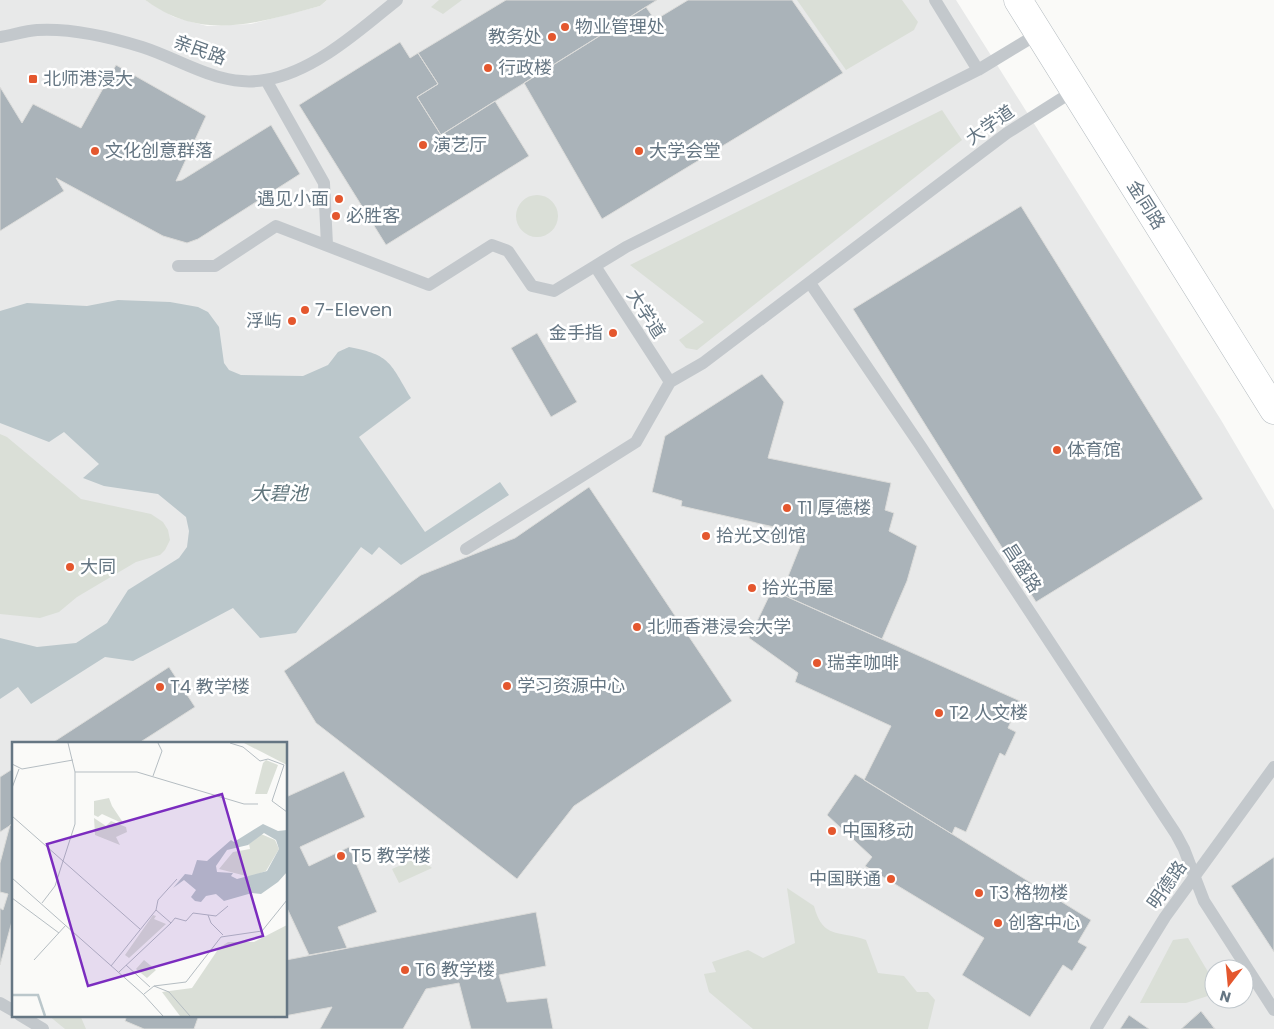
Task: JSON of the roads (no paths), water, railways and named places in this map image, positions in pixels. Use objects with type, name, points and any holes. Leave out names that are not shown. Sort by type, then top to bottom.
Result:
[{"type":"street","name":"金同路","points":[[1018,0],[1274,410]]},
{"type":"lane","name":"亲民路","points":[[0,37],[38,30],[87,34],[142,47],[216,78],[246,82],[266,80],[284,75],[319,58],[346,41],[397,0]]},
{"type":"lane","points":[[935,0],[978,70]]},
{"type":"lane","points":[[178,266],[215,266],[276,226],[429,285],[492,245],[508,251],[532,286],[554,291],[626,247],[978,70],[1039,33]]},
{"type":"lane","points":[[266,80],[324,183],[327,245]]},
{"type":"lane","name":"大学道","points":[[594,266],[670,382],[704,363],[1007,133],[1075,90]]},
{"type":"lane","name":"昌盛路","points":[[810,283],[920,445],[1171,826],[1184,849],[1194,878],[1211,913],[1274,1010]]},
{"type":"lane","points":[[466,549],[636,442],[670,382]]},
{"type":"lane","name":"明德路","points":[[1096,1029],[1166,917],[1274,767]]},
{"type":"lane","points":[[0,1003],[12,1010]]},
{"type":"lane","points":[[22,1016],[42,1029]]},
{"type":"water","name":"大碧池","points":[[118,300],[170,302],[198,307],[208,312],[219,327],[224,363],[229,370],[241,375],[303,376],[328,365],[338,352],[349,347],[382,357],[393,369],[411,398],[359,437],[425,532],[500,482],[509,495],[401,565],[379,547],[372,555],[361,547],[296,633],[260,638],[233,608],[133,661],[105,657],[31,704],[18,687],[0,699],[0,638],[37,647],[76,643],[107,623],[128,590],[179,558],[187,547],[189,531],[186,517],[158,494],[104,486],[83,478],[99,464],[64,432],[49,442],[0,423],[0,311],[27,303],[87,306]]},
{"type":"place","name":"物业管理处","points":[[565,27]]},
{"type":"place","name":"教务处","points":[[552,37]]},
{"type":"place","name":"行政楼","points":[[488,68]]},
{"type":"place","name":"北师港浸大","points":[[33,79]]},
{"type":"place","name":"演艺厅","points":[[423,145]]},
{"type":"place","name":"文化创意群落","points":[[95,151]]},
{"type":"place","name":"大学会堂","points":[[639,151]]},
{"type":"place","name":"遇见小面","points":[[339,199]]},
{"type":"place","name":"必胜客","points":[[336,216]]},
{"type":"place","name":"7-Eleven","points":[[305,310]]},
{"type":"place","name":"浮屿","points":[[292,321]]},
{"type":"place","name":"金手指","points":[[613,333]]},
{"type":"place","name":"体育馆","points":[[1057,450]]},
{"type":"place","name":"T1 厚德楼","points":[[787,508]]},
{"type":"place","name":"拾光文创馆","points":[[706,536]]},
{"type":"place","name":"大同","points":[[70,567]]},
{"type":"place","name":"拾光书屋","points":[[752,588]]},
{"type":"place","name":"北师香港浸会大学","points":[[637,627]]},
{"type":"place","name":"瑞幸咖啡","points":[[817,663]]},
{"type":"place","name":"学习资源中心","points":[[507,686]]},
{"type":"place","name":"T4 教学楼","points":[[160,687]]},
{"type":"place","name":"T2 人文楼","points":[[939,713]]},
{"type":"place","name":"中国移动","points":[[832,831]]},
{"type":"place","name":"T5 教学楼","points":[[341,856]]},
{"type":"place","name":"中国联通","points":[[891,879]]},
{"type":"place","name":"T3 格物楼","points":[[979,893]]},
{"type":"place","name":"创客中心","points":[[998,923]]},
{"type":"place","name":"T6 教学楼","points":[[405,970]]}]
